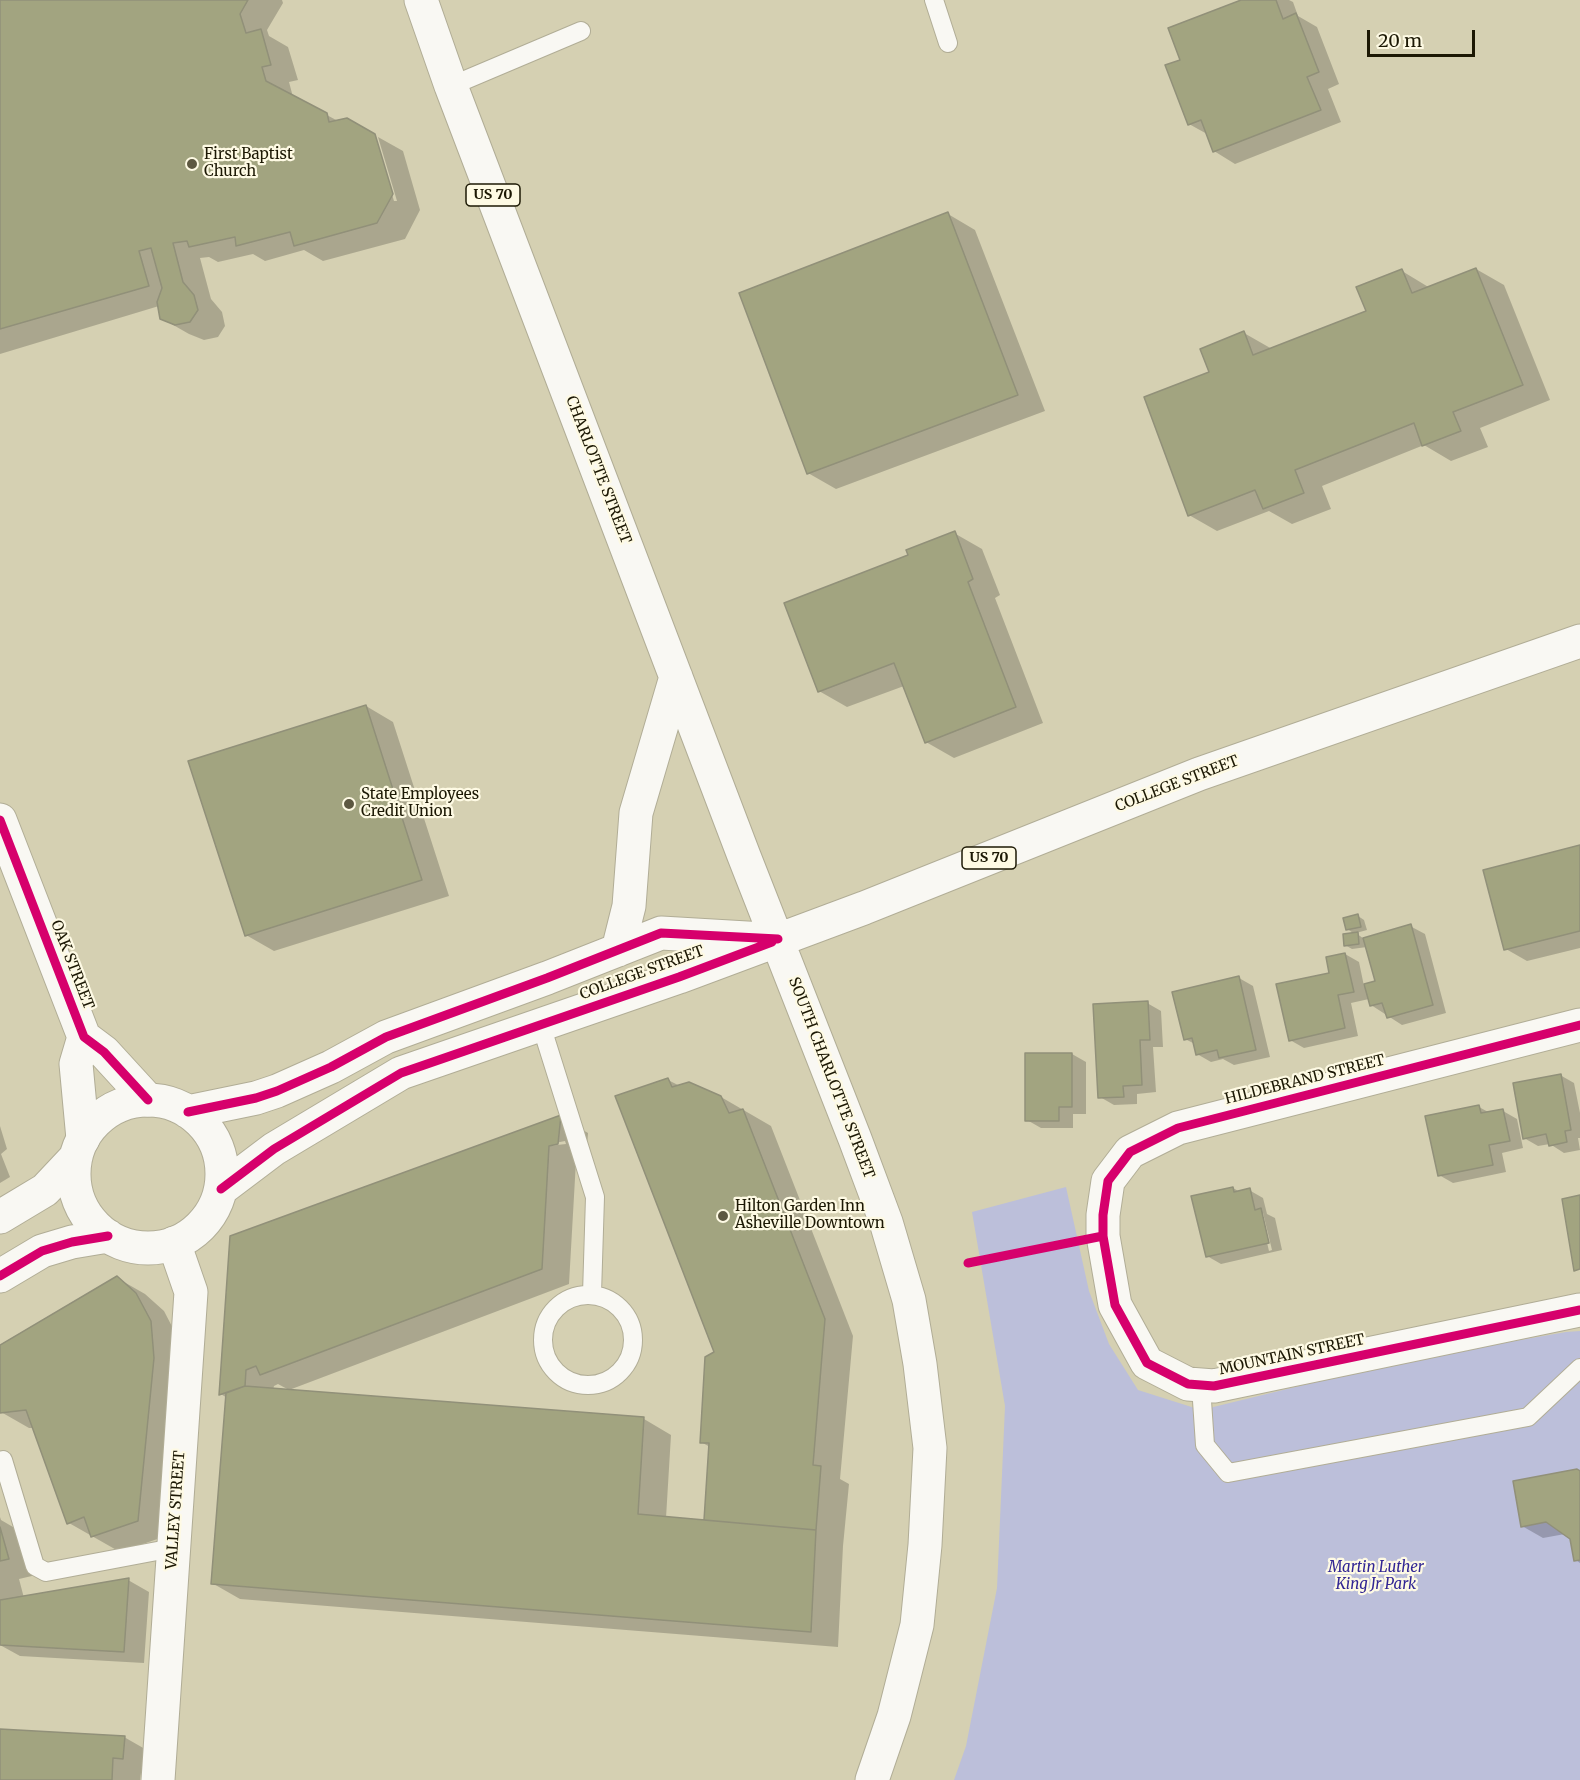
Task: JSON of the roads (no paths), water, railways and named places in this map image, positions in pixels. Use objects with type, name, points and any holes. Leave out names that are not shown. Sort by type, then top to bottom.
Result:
[{"type":"main road","name":"CHARLOTTE STREET","points":[[421,0],[451,86],[744,856],[778,939]]},
{"type":"main road","name":"COLLEGE STREET","points":[[221,1189],[274,1149],[401,1073],[679,977],[864,908],[1198,774],[1580,640]]},
{"type":"main road","points":[[618,950],[629,906],[636,813],[676,677]]},
{"type":"main road","name":"OAK STREET","points":[[0,820],[84,1037]]},
{"type":"main road","name":"COLLEGE STREET","points":[[188,1112],[256,1098],[278,1090],[331,1066],[386,1037],[548,978],[661,933],[778,939]]},
{"type":"main road","name":"SOUTH CHARLOTTE STREET","points":[[778,939],[885,1222],[909,1300],[920,1364],[930,1448],[925,1545],[917,1625],[894,1716],[872,1780]]},
{"type":"main road","name":"HILDEBRAND STREET","points":[[1102,1236],[1102,1215],[1108,1181],[1130,1152],[1178,1128],[1580,1025]]},
{"type":"main road","points":[[0,1217],[45,1190],[79,1148],[99,1119],[122,1105],[148,1100],[169,1102],[188,1112],[202,1123],[213,1137],[220,1154],[221,1189],[204,1222],[190,1234],[174,1243],[152,1248],[129,1245],[108,1236],[94,1224],[84,1210],[77,1193],[74,1174],[79,1148],[76,1064],[84,1037],[104,1052],[148,1100]]},
{"type":"main road","points":[[0,1276],[42,1251],[72,1242],[108,1236]]},
{"type":"main road","name":"MOUNTAIN STREET","points":[[1102,1236],[1115,1305],[1147,1364],[1188,1384],[1214,1386],[1580,1310]]},
{"type":"main road","name":"VALLEY STREET","points":[[158,1780],[191,1292],[174,1243]]},
{"type":"lane","points":[[934,0],[948,43]]},
{"type":"lane","points":[[451,86],[581,31]]},
{"type":"lane","points":[[541,1025],[595,1197],[592,1294]]},
{"type":"lane","points":[[592,1294],[606,1298],[628,1317],[633,1331],[633,1346],[629,1359],[621,1371],[609,1380],[596,1385],[580,1385],[565,1380],[549,1364],[542,1342],[544,1326],[551,1312],[562,1302],[576,1296],[592,1294]]},
{"type":"lane","points":[[1201,1386],[1205,1445],[1228,1473],[1528,1417],[1580,1368]]},
{"type":"lane","points":[[3,1460],[35,1566],[46,1572],[173,1548]]},
{"type":"place","name":"First Baptist Church","points":[[192,164]]},
{"type":"place","name":"State Employees Credit Union","points":[[349,804]]},
{"type":"place","name":"Hilton Garden Inn Asheville Downtown","points":[[723,1216]]},
{"type":"park label","name":"Martin Luther King Jr Park","points":[[1376,1576]]}]
